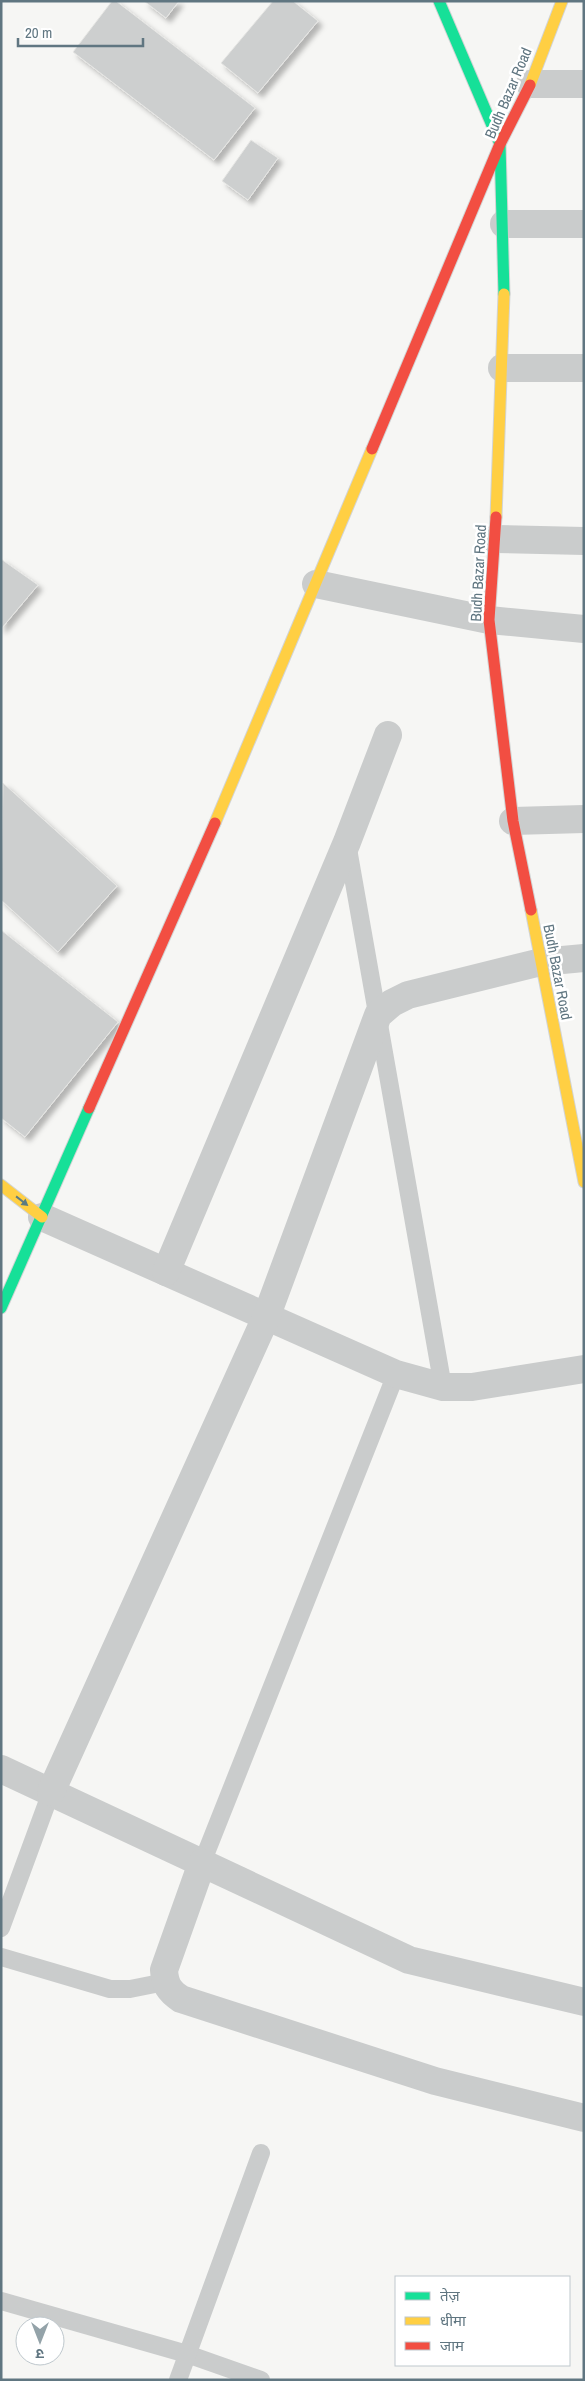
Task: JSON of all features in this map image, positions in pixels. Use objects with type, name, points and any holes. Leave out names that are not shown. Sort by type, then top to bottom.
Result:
[{"type":"street","points":[[1,1308],[4,1293],[42,1217],[218,816],[500,144],[439,1]]},
{"type":"street","name":"Budh Bazar Road","points":[[562,1],[530,84],[500,144],[504,224],[502,368],[495,539],[489,620],[513,821],[541,962],[575,1099],[584,1182]]},
{"type":"street","points":[[530,84],[584,84]]},
{"type":"street","points":[[504,224],[584,224]]},
{"type":"street","points":[[502,368],[584,368]]},
{"type":"street","points":[[495,539],[584,541]]},
{"type":"street","points":[[316,584],[489,620],[584,629]]},
{"type":"street","points":[[166,1272],[347,842],[388,735]]},
{"type":"street","points":[[513,821],[584,819]]},
{"type":"street","points":[[51,1792],[267,1315],[378,1015],[408,995],[541,962],[584,958]]},
{"type":"street","points":[[1,1185],[42,1217],[267,1315],[396,1374],[443,1386],[472,1387],[584,1369]]},
{"type":"street","points":[[1,1769],[409,1960],[584,2002]]},
{"type":"street","points":[[202,1863],[166,1959],[165,1982],[170,1991],[181,1999],[435,2081],[584,2118]]},
{"type":"lane","points":[[347,842],[443,1386]]},
{"type":"lane","points":[[202,1863],[396,1374]]},
{"type":"lane","points":[[1,1928],[51,1792]]},
{"type":"lane","points":[[1,1957],[110,1989],[130,1989],[165,1982]]},
{"type":"lane","points":[[178,2380],[260,2153]]},
{"type":"lane","points":[[1,2301],[187,2354],[261,2380]]},
{"type":"building","points":[[112,1],[116,1],[255,108],[214,160],[73,52]]},
{"type":"building","points":[[144,1],[179,1],[166,18]]},
{"type":"building","points":[[273,1],[293,1],[318,21],[258,93],[221,63]]},
{"type":"building","points":[[251,140],[278,158],[248,200],[222,181]]},
{"type":"building","points":[[1,559],[38,585],[1,629]]},
{"type":"building","points":[[3,783],[117,886],[58,952],[1,900]]},
{"type":"building","points":[[1,930],[118,1022],[25,1137],[1,1118]]},
{"type":"traffic: fast","points":[[439,1],[500,144],[504,294]]},
{"type":"traffic: fast","points":[[1,1308],[89,1108]]},
{"type":"traffic: slow","points":[[530,85],[562,1]]},
{"type":"traffic: slow","points":[[496,517],[504,294]]},
{"type":"traffic: slow","points":[[215,823],[372,449]]},
{"type":"traffic: slow","points":[[531,910],[584,1182]]},
{"type":"traffic: slow","points":[[1,1185],[42,1217]]},
{"type":"traffic: jam","points":[[372,449],[500,144],[530,85]]},
{"type":"traffic: jam","points":[[496,517],[489,620],[513,821],[531,910]]},
{"type":"traffic: jam","points":[[89,1108],[215,823]]}]
